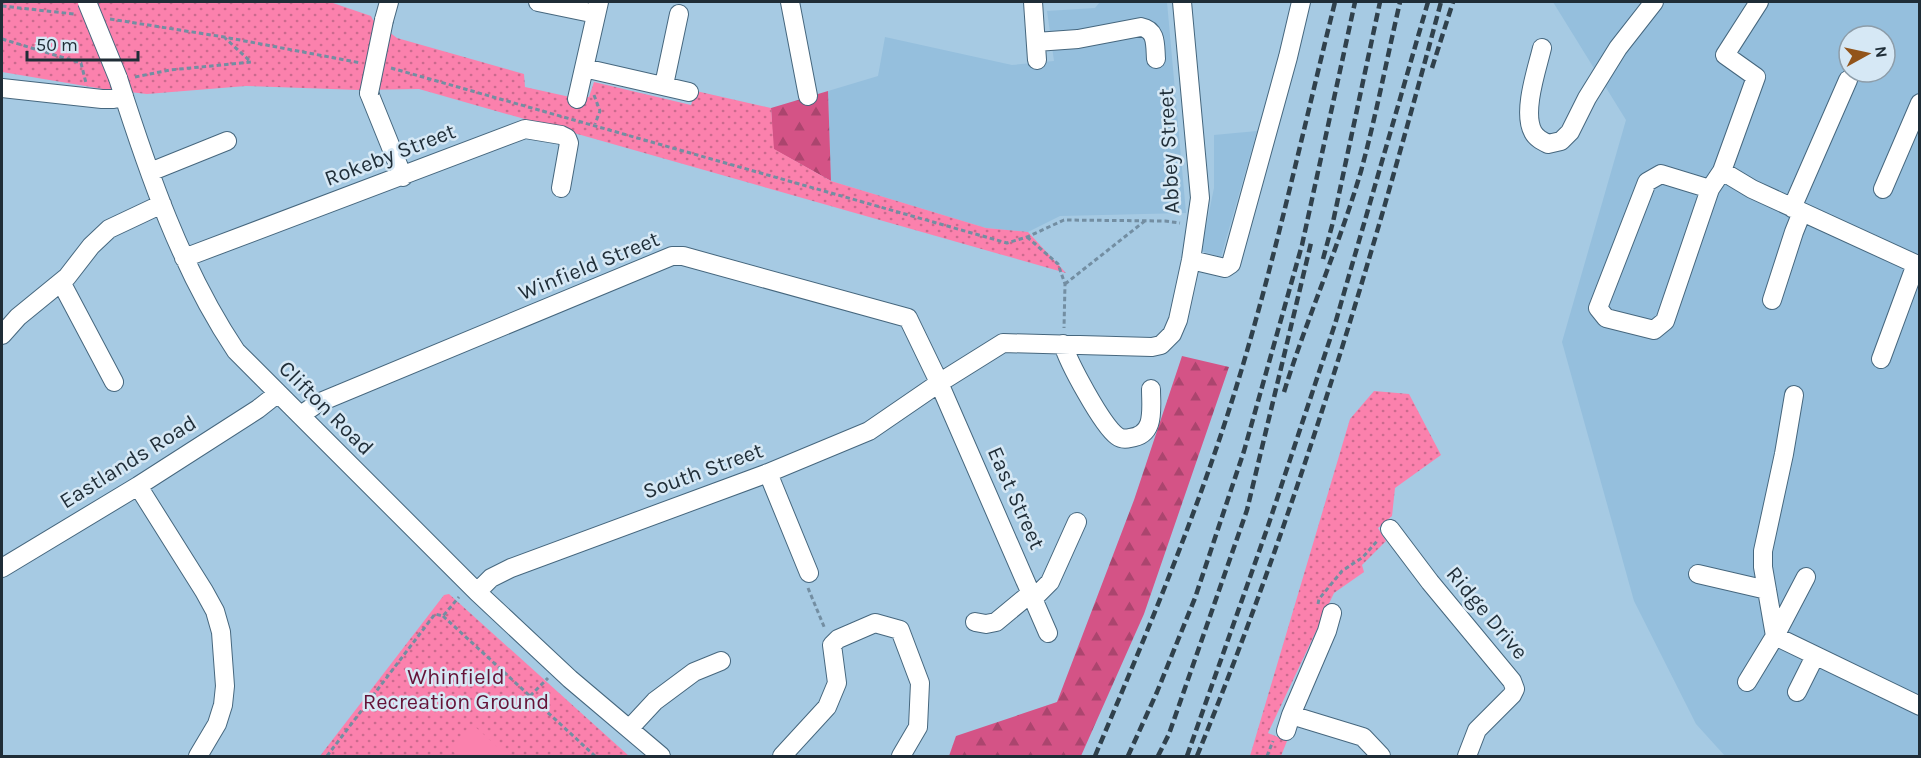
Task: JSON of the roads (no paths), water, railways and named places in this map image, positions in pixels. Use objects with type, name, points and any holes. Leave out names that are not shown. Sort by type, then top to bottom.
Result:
[{"type":"street","points":[[389,2],[369,93],[403,177]]},
{"type":"street","points":[[538,2],[597,8],[577,99]]},
{"type":"street","points":[[790,2],[808,96]]},
{"type":"street","points":[[1033,2],[1037,60]]},
{"type":"street","name":"Abbey Street","points":[[939,383],[1003,343],[1152,347],[1161,345],[1172,334],[1178,320],[1191,260],[1200,198],[1182,2]]},
{"type":"street","points":[[1191,260],[1225,268],[1231,264],[1301,2]]},
{"type":"street","points":[[1542,48],[1529,114],[1533,132],[1539,140],[1548,144],[1561,141],[1570,132],[1617,48],[1654,2]]},
{"type":"street","points":[[1710,189],[1660,174],[1647,182],[1598,308],[1606,318],[1654,330],[1665,321],[1710,189],[1722,171],[1756,76],[1725,55],[1759,2]]},
{"type":"street","name":"Clifton Road","points":[[82,8],[121,87],[150,172],[184,258],[214,318],[230,343],[278,394],[473,588],[558,667],[661,756]]},
{"type":"street","points":[[664,85],[679,15]]},
{"type":"street","points":[[1036,42],[1078,39],[1141,27],[1149,28],[1153,33],[1156,59]]},
{"type":"street","points":[[584,68],[689,92]]},
{"type":"street","points":[[1772,300],[1794,232],[1797,210],[1846,84]]},
{"type":"street","points":[[2,88],[114,99],[121,87]]},
{"type":"street","points":[[1883,189],[1920,103]]},
{"type":"street","name":"Rokeby Street","points":[[184,258],[525,129],[567,138],[569,143],[561,188]]},
{"type":"street","points":[[150,172],[227,141]]},
{"type":"street","points":[[1722,171],[1752,189],[1918,265],[1881,359]]},
{"type":"street","points":[[2,335],[18,317],[60,282],[109,229],[162,204]]},
{"type":"street","name":"Winfield Street","points":[[301,415],[318,403],[672,256],[682,256],[908,318],[939,383]]},
{"type":"street","points":[[60,282],[114,382]]},
{"type":"street","points":[[1063,344],[1067,358],[1104,421],[1117,436],[1124,439],[1138,437],[1146,431],[1152,418],[1150,389]]},
{"type":"street","name":"South Street","points":[[473,588],[511,568],[768,473],[869,431],[939,383]]},
{"type":"street","name":"East Street","points":[[939,383],[1048,633]]},
{"type":"street","name":"Eastlands Road","points":[[2,568],[138,486],[278,394]]},
{"type":"street","points":[[1775,636],[1763,567],[1763,550],[1794,395]]},
{"type":"street","points":[[768,473],[808,573]]},
{"type":"street","points":[[138,486],[204,591],[221,632],[225,686],[223,705],[217,724],[198,756]]},
{"type":"street","points":[[975,622],[986,624],[996,622],[1050,582],[1077,522]]},
{"type":"street","name":"Ridge Drive","points":[[1390,529],[1430,582],[1512,681],[1515,689],[1512,695],[1477,730],[1467,756]]},
{"type":"street","points":[[1698,574],[1767,590]]},
{"type":"street","points":[[1747,682],[1775,636],[1806,577]]},
{"type":"street","points":[[1332,613],[1327,631],[1300,690],[1288,723],[1363,737],[1382,756]]},
{"type":"street","points":[[787,755],[827,707],[837,683],[832,645],[838,639],[875,623],[900,630],[920,683],[918,727],[901,756]]},
{"type":"street","points":[[1775,636],[1920,706]]},
{"type":"street","points":[[1797,692],[1815,656]]},
{"type":"street","points":[[629,729],[655,701],[694,672],[722,661]]},
{"type":"railway","points":[[1095,756],[1188,528],[1236,388],[1276,244],[1335,2]]},
{"type":"railway","points":[[1128,756],[1195,598],[1244,451],[1302,245],[1355,2]]},
{"type":"railway","points":[[1323,259],[1380,2]]},
{"type":"railway","points":[[1284,392],[1361,171],[1400,2]]},
{"type":"railway","points":[[1187,756],[1267,529],[1335,324],[1428,2]]},
{"type":"railway","points":[[1197,756],[1268,571],[1331,383],[1388,193],[1441,2]]},
{"type":"railway","points":[[1432,68],[1453,2]]},
{"type":"railway","points":[[1158,756],[1169,734],[1247,510],[1311,243]]},
{"type":"park label","name":"Whinfield Recreation Ground","points":[[456,690]]}]
